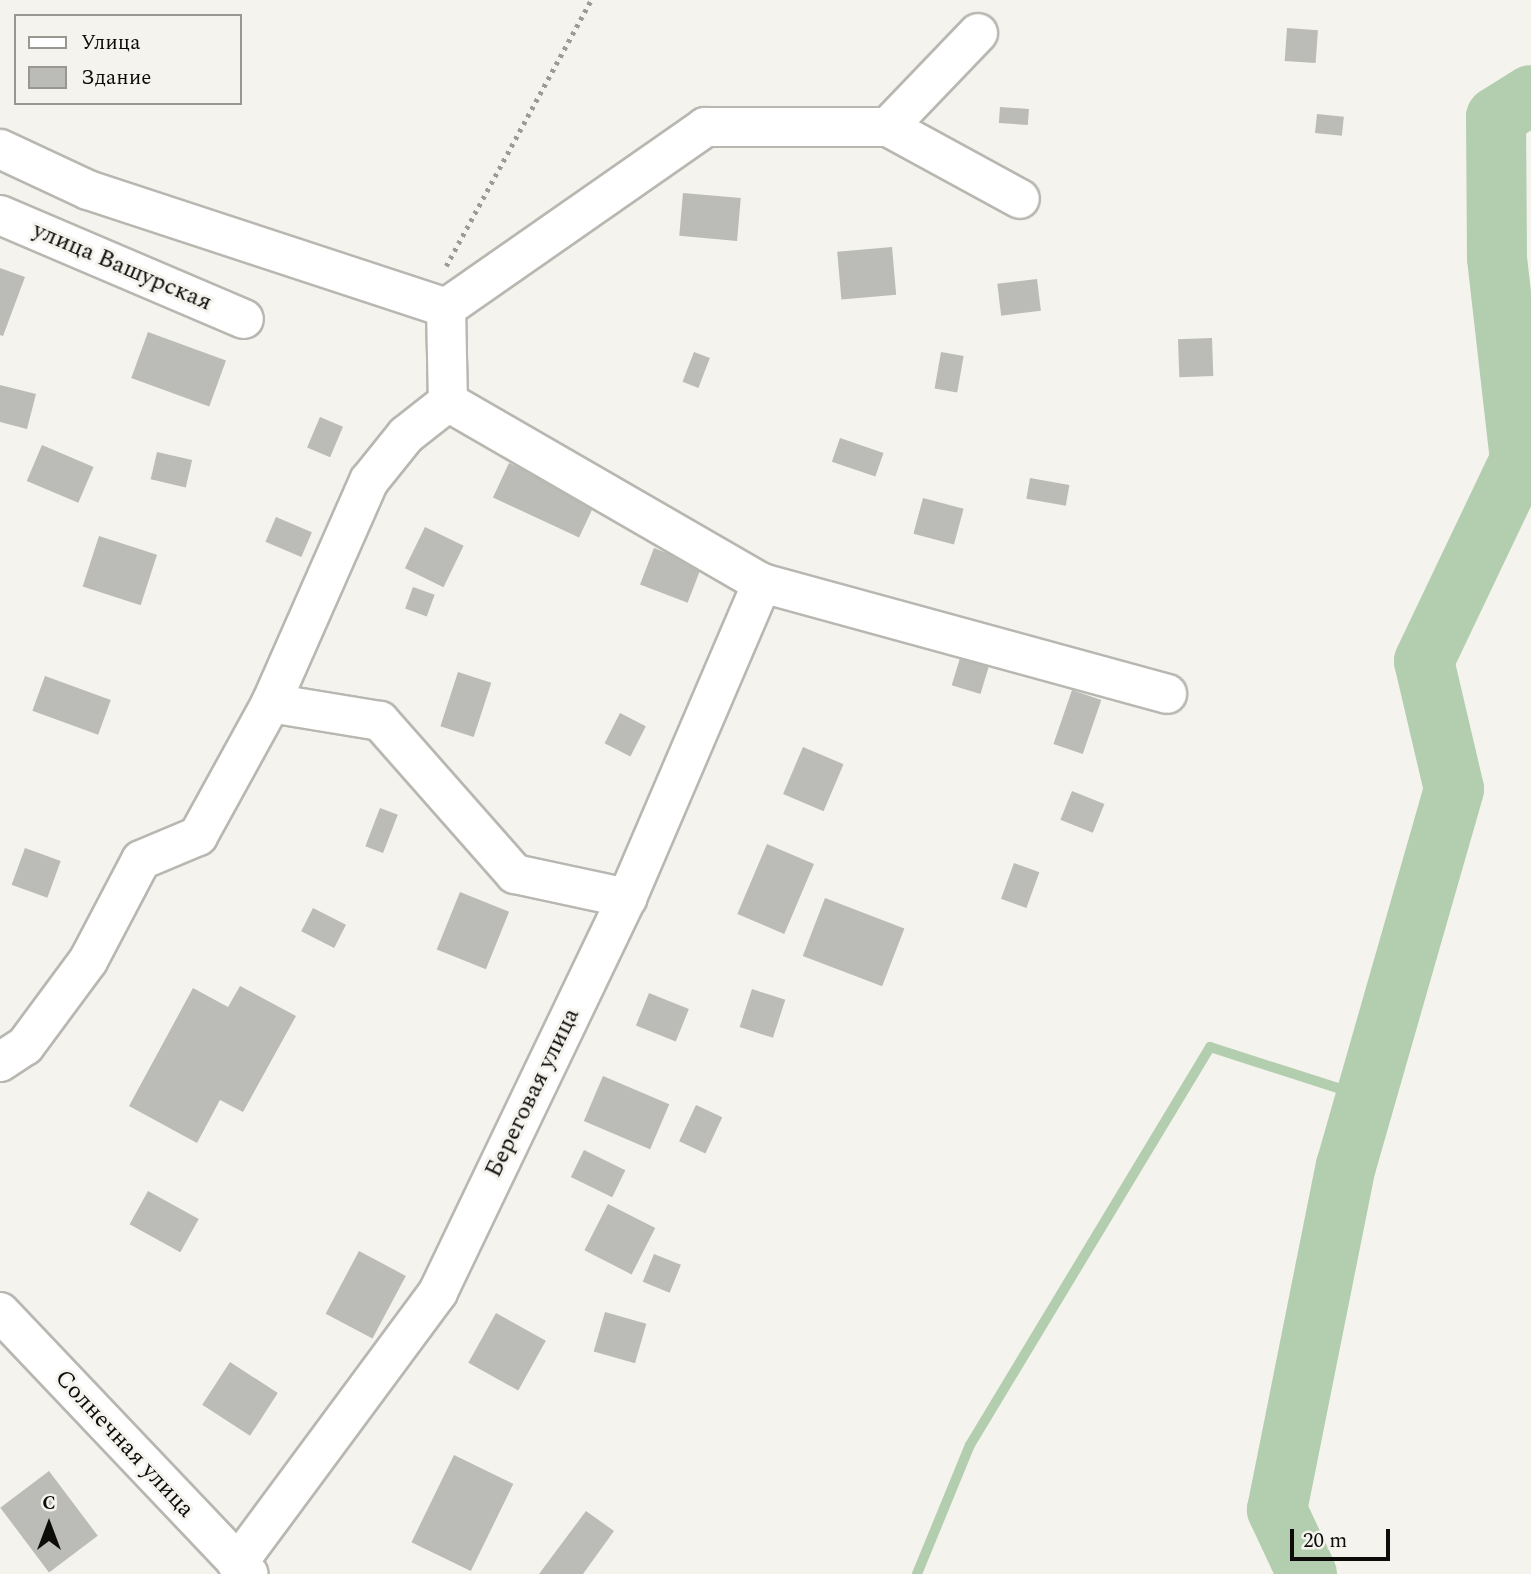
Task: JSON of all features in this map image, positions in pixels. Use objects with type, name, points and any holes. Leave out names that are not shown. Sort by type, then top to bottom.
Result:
[{"type":"street","points":[[888,127],[978,33]]},
{"type":"street","points":[[446,308],[705,127],[888,127],[1020,199]]},
{"type":"street","points":[[0,149],[88,190],[446,308]]},
{"type":"street","name":"улица Вашурская","points":[[0,215],[244,319]]},
{"type":"street","points":[[446,308],[448,402]]},
{"type":"street","points":[[448,402],[762,583],[1167,694]]},
{"type":"street","points":[[0,1062],[25,1046],[88,961],[141,860],[198,836],[271,703],[369,481],[407,435],[448,402]]},
{"type":"street","name":"Береговая улица","points":[[243,1569],[438,1292],[628,898],[762,583]]},
{"type":"street","points":[[271,703],[380,722],[515,874],[628,898]]},
{"type":"street","name":"Солнечная улица","points":[[0,1312],[243,1569]]},
{"type":"path","points":[[446,308],[446,259],[591,0]]},
{"type":"building","points":[[1287,28],[1318,30],[1316,63],[1285,61]]},
{"type":"building","points":[[1000,107],[1029,109],[1028,125],[999,123]]},
{"type":"building","points":[[1317,114],[1344,117],[1342,136],[1315,133]]},
{"type":"building","points":[[683,193],[741,198],[737,241],[679,236]]},
{"type":"building","points":[[892,247],[896,295],[841,300],[837,252]]},
{"type":"building","points":[[0,268],[25,277],[3,336],[0,335]]},
{"type":"building","points":[[1037,279],[1041,311],[1001,316],[997,284]]},
{"type":"building","points":[[148,332],[226,360],[209,406],[131,378]]},
{"type":"building","points":[[1212,338],[1213,376],[1179,377],[1178,339]]},
{"type":"building","points":[[694,352],[710,358],[698,388],[683,382]]},
{"type":"building","points":[[941,352],[964,356],[957,392],[935,388]]},
{"type":"building","points":[[0,385],[36,394],[27,429],[0,422]]},
{"type":"building","points":[[320,417],[343,427],[330,457],[307,447]]},
{"type":"building","points":[[840,438],[883,453],[875,477],[832,462]]},
{"type":"building","points":[[42,445],[94,467],[78,503],[27,481]]},
{"type":"building","points":[[157,452],[192,460],[186,487],[151,479]]},
{"type":"building","points":[[509,463],[595,503],[579,538],[493,497]]},
{"type":"building","points":[[1030,478],[1069,485],[1066,506],[1026,499]]},
{"type":"building","points":[[923,498],[964,509],[954,545],[913,534]]},
{"type":"building","points":[[276,517],[312,532],[301,557],[265,542]]},
{"type":"building","points":[[425,527],[464,546],[443,587],[405,568]]},
{"type":"building","points":[[99,536],[157,555],[141,605],[83,586]]},
{"type":"building","points":[[654,548],[702,566],[688,603],[640,584]]},
{"type":"building","points":[[413,587],[435,595],[427,616],[405,609]]},
{"type":"building","points":[[964,645],[993,654],[980,694],[952,685]]},
{"type":"building","points":[[458,672],[491,683],[474,737],[440,726]]},
{"type":"building","points":[[45,676],[111,700],[98,735],[32,711]]},
{"type":"building","points":[[1072,690],[1101,700],[1083,754],[1053,744]]},
{"type":"building","points":[[620,713],[646,726],[630,756],[605,743]]},
{"type":"building","points":[[803,747],[844,764],[824,811],[783,794]]},
{"type":"building","points":[[1072,791],[1104,804],[1093,833],[1060,820]]},
{"type":"building","points":[[380,808],[398,815],[383,853],[365,846]]},
{"type":"building","points":[[767,844],[814,864],[784,934],[737,914]]},
{"type":"building","points":[[25,848],[61,861],[47,898],[12,885]]},
{"type":"building","points":[[1014,863],[1039,872],[1026,908],[1001,899]]},
{"type":"building","points":[[460,892],[509,912],[486,969],[437,949]]},
{"type":"building","points":[[825,898],[904,928],[882,986],[803,956]]},
{"type":"building","points":[[313,908],[346,925],[334,948],[301,931]]},
{"type":"building","points":[[240,986],[296,1016],[243,1112],[220,1100],[197,1143],[129,1106],[193,988],[228,1007]]},
{"type":"building","points":[[752,989],[785,1000],[773,1038],[740,1027]]},
{"type":"building","points":[[649,993],[689,1009],[676,1042],[636,1025]]},
{"type":"building","points":[[603,1076],[669,1104],[650,1149],[584,1121]]},
{"type":"building","points":[[696,1105],[722,1117],[705,1154],[679,1141]]},
{"type":"building","points":[[584,1150],[625,1170],[612,1197],[571,1177]]},
{"type":"building","points":[[148,1191],[199,1219],[180,1252],[130,1224]]},
{"type":"building","points":[[608,1204],[655,1228],[632,1274],[584,1250]]},
{"type":"building","points":[[359,1251],[406,1276],[372,1339],[326,1314]]},
{"type":"building","points":[[654,1254],[681,1265],[670,1293],[643,1282]]},
{"type":"building","points":[[605,1312],[646,1324],[635,1363],[594,1351]]},
{"type":"building","points":[[496,1313],[546,1341],[518,1390],[468,1363]]},
{"type":"building","points":[[230,1362],[278,1393],[250,1436],[202,1405]]},
{"type":"building","points":[[454,1455],[513,1484],[471,1571],[411,1542]]},
{"type":"building","points":[[49,1471],[98,1536],[49,1572],[0,1508]]},
{"type":"building","points":[[586,1511],[614,1531],[583,1574],[539,1574]]},
{"type":"waterway","points":[[1307,1574],[1277,1510],[1346,1166],[1454,789],[1424,661],[1520,460],[1497,258],[1496,117],[1531,95]]},
{"type":"waterway","points":[[917,1574],[970,1445],[1210,1047],[1366,1097]]}]
